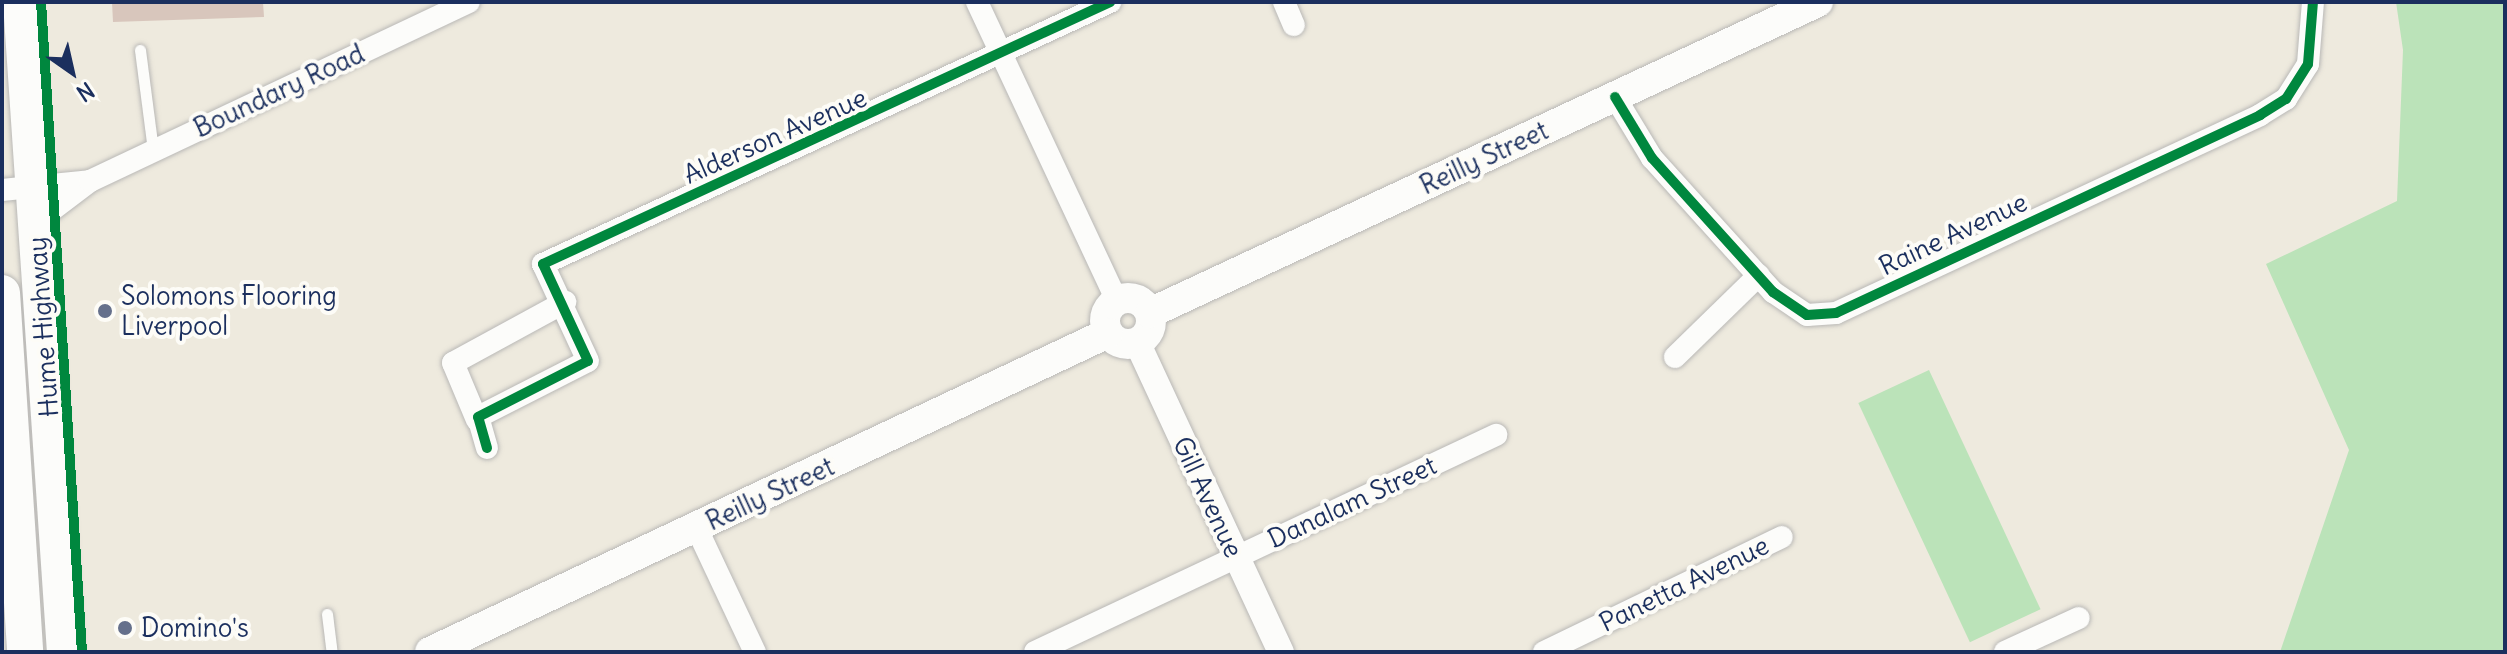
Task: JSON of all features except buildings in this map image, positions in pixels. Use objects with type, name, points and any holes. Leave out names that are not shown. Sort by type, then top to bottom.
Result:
[{"type":"highway","name":"Hume Highway","points":[[21,2],[18,187],[36,222],[65,652]]},
{"type":"highway","name":"Hume Highway","points":[[2,293],[25,652]]},
{"type":"main road","name":"Reilly Street","points":[[1150,313],[1818,2]]},
{"type":"main road","points":[[1132,298],[1150,313],[1151,327],[1137,342],[1124,344],[1108,333],[1107,312],[1117,301],[1132,298]]},
{"type":"main road","name":"Reilly Street","points":[[430,652],[1108,333]]},
{"type":"street","name":"Boundary Road","points":[[36,222],[90,181],[314,67],[469,2]]},
{"type":"street","points":[[977,2],[1117,301]]},
{"type":"street","name":"Alderson Avenue","points":[[565,302],[543,264],[1003,57],[1110,2]]},
{"type":"street","points":[[1284,2],[1294,25]]},
{"type":"street","name":"Raine Avenue","points":[[1615,97],[1652,158],[1759,275],[1807,315],[1836,313],[2260,115],[2286,99],[2308,64],[2313,2]]},
{"type":"street","name":"Boundary Road","points":[[18,187],[90,181]]},
{"type":"street","points":[[1675,357],[1759,275]]},
{"type":"street","points":[[477,420],[588,361],[565,302],[453,363],[487,448]]},
{"type":"street","name":"Gill Avenue","points":[[1137,342],[1281,652]]},
{"type":"street","name":"Danalam Street","points":[[1035,652],[1496,435]]},
{"type":"street","points":[[697,529],[755,652]]},
{"type":"street","name":"Panetta Avenue","points":[[1544,652],[1782,537]]},
{"type":"street","points":[[2005,652],[2079,618]]},
{"type":"lane","points":[[140,50],[153,150]]},
{"type":"lane","points":[[327,614],[332,652]]},
{"type":"green space","points":[[2396,2],[2505,2],[2505,652],[2280,652],[2349,450],[2266,264],[2397,201],[2403,50]]},
{"type":"green space","points":[[1929,370],[2041,609],[1970,642],[1858,403]]},
{"type":"cycle path","points":[[41,2],[82,652]]},
{"type":"cycle path","points":[[487,448],[478,417],[588,361],[543,264],[1110,2]]},
{"type":"cycle path","points":[[1615,97],[1652,158],[1773,292],[1807,315],[1836,313],[2260,115],[2286,99],[2308,64],[2313,2]]},
{"type":"place","name":"Solomons Flooring Liverpool","points":[[105,311]]},
{"type":"place","name":"Domino's","points":[[125,628]]}]
